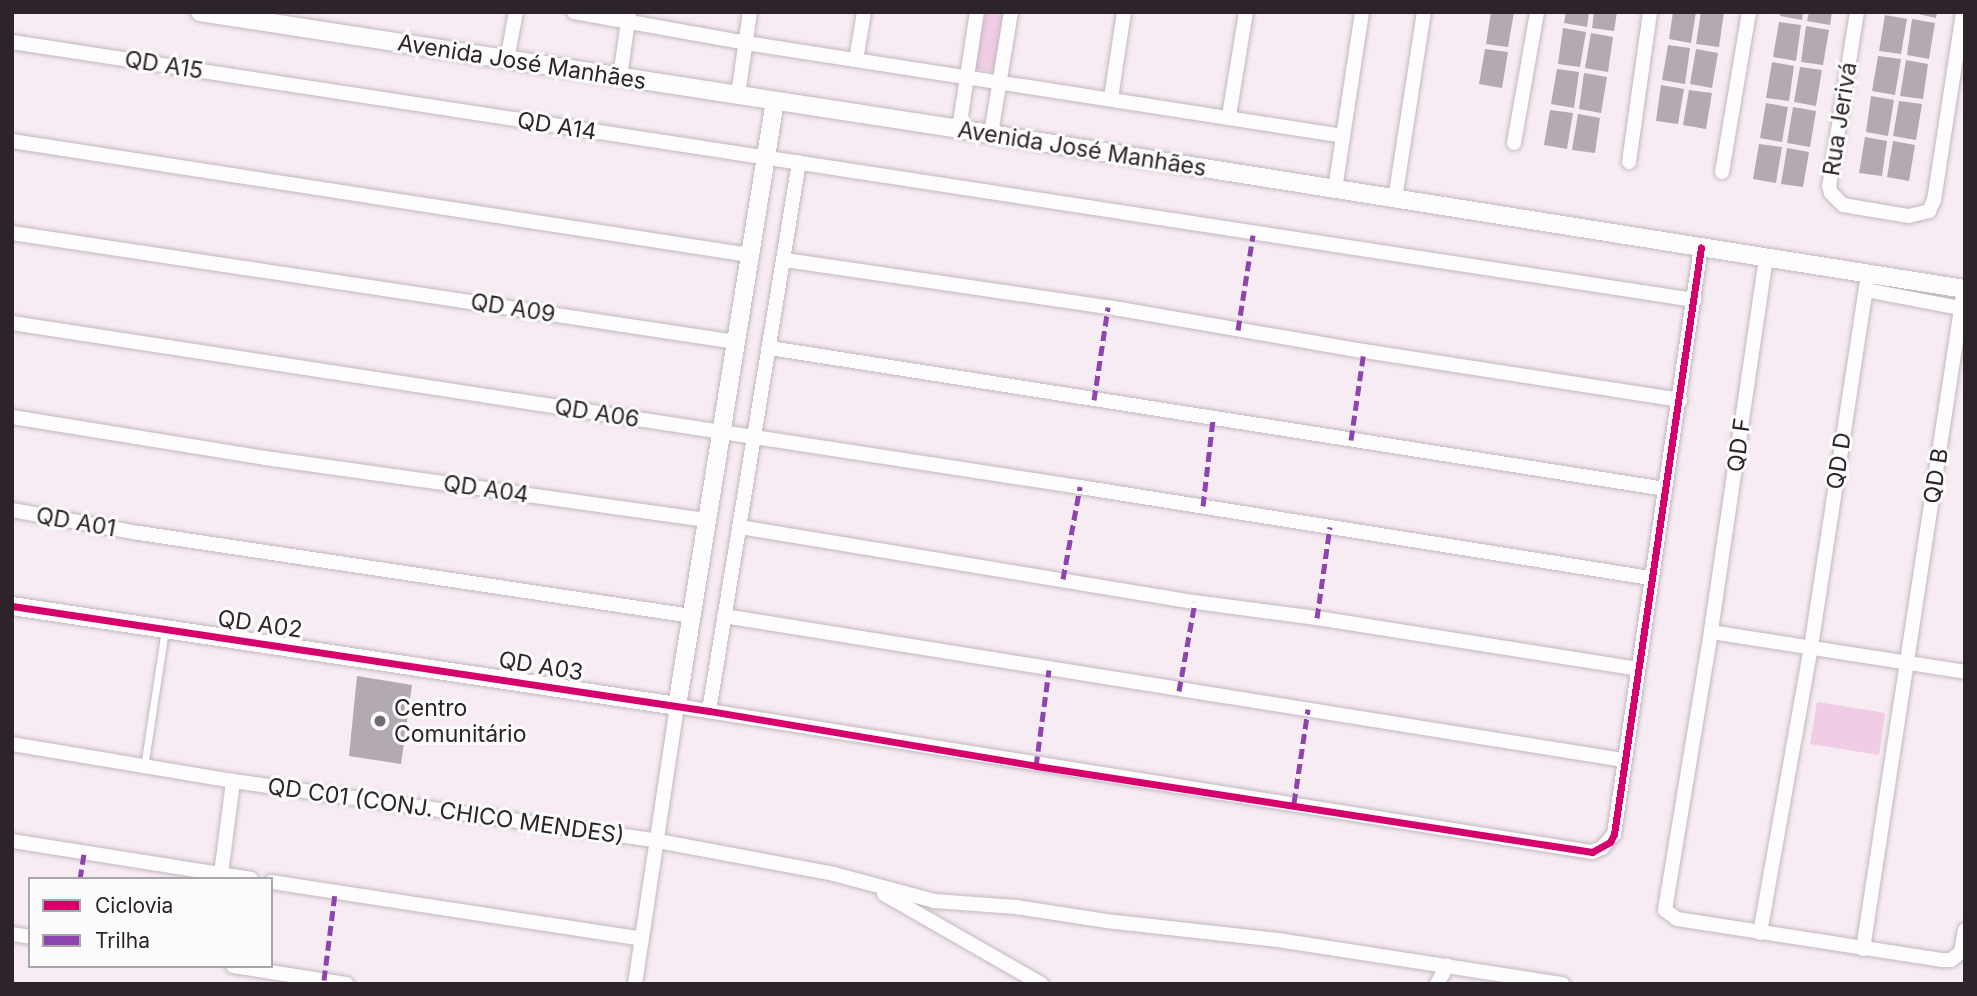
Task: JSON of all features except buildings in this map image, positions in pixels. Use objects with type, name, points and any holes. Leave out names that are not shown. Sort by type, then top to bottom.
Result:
[{"type":"street","name":"Avenida José Manhães","points":[[200,12],[1701,247],[1766,258],[1867,282],[1964,289]]},
{"type":"street","points":[[507,60],[516,12]]},
{"type":"street","points":[[574,12],[629,16],[746,43],[967,75],[1343,136]]},
{"type":"street","points":[[738,95],[750,12]]},
{"type":"street","points":[[856,60],[864,12]]},
{"type":"street","points":[[959,129],[977,12]]},
{"type":"street","points":[[991,134],[1011,12]]},
{"type":"street","points":[[1111,98],[1124,12]]},
{"type":"street","points":[[1228,116],[1246,12]]},
{"type":"street","points":[[1335,189],[1362,12]]},
{"type":"street","points":[[1395,199],[1424,12]]},
{"type":"street","points":[[1514,143],[1537,12]]},
{"type":"street","points":[[1629,162],[1650,12]]},
{"type":"street","points":[[1722,172],[1749,12]]},
{"type":"street","name":"Rua Jerivá","points":[[1857,12],[1829,186],[1833,199],[1843,205],[1909,216],[1929,211],[1934,200],[1963,12]]},
{"type":"street","points":[[620,77],[629,16]]},
{"type":"street","name":"QD A15","points":[[12,42],[316,89]]},
{"type":"street","name":"QD A14","points":[[316,89],[1694,300]]},
{"type":"street","points":[[635,984],[775,101]]},
{"type":"street","points":[[12,141],[749,255]]},
{"type":"street","points":[[709,711],[799,162]]},
{"type":"street","name":"QD A09","points":[[12,233],[736,342]]},
{"type":"street","points":[[677,706],[1036,766],[1592,852],[1610,842],[1614,834],[1701,247]]},
{"type":"street","name":"QD F","points":[[1760,933],[1677,919],[1665,910],[1712,632],[1766,258]]},
{"type":"street","points":[[785,260],[1108,307],[1364,351],[1680,400]]},
{"type":"street","points":[[1867,282],[1963,308]]},
{"type":"street","name":"QD D","points":[[1811,647],[1867,282]]},
{"type":"street","name":"QD B","points":[[1863,949],[1964,289]]},
{"type":"street","name":"QD A06","points":[[12,323],[1650,578]]},
{"type":"street","points":[[770,348],[1665,489]]},
{"type":"street","name":"QD A04","points":[[12,417],[265,458],[708,520]]},
{"type":"street","name":"QD A01","points":[[12,510],[139,533],[692,616]]},
{"type":"street","points":[[740,527],[1195,602],[1637,669]]},
{"type":"street","name":"QD A02","points":[[12,606],[399,664]]},
{"type":"street","points":[[724,617],[1623,760]]},
{"type":"street","points":[[1712,632],[1965,672]]},
{"type":"street","points":[[1811,647],[1760,933],[1943,960],[1957,957],[1961,952],[1965,930]]},
{"type":"street","name":"QD A03","points":[[399,664],[677,706]]},
{"type":"street","name":"QD C01 (CONJ. CHICO MENDES)","points":[[12,744],[233,781],[658,841],[834,874],[869,886]]},
{"type":"street","points":[[221,874],[233,781]]},
{"type":"street","points":[[12,841],[239,877]]},
{"type":"street","points":[[273,882],[642,939]]},
{"type":"street","points":[[869,886],[955,903],[1016,907],[1106,921],[1278,940],[1563,984]]},
{"type":"street","points":[[869,886],[1041,984]]},
{"type":"street","points":[[1437,984],[1447,966]]},
{"type":"street","points":[[246,968],[347,984]]},
{"type":"lane","points":[[144,767],[165,629]]},
{"type":"shaded area","points":[[981,12],[1005,12],[995,72],[972,68]]},
{"type":"shaded area","points":[[1817,702],[1885,713],[1879,755],[1810,744]]},
{"type":"marked path","points":[[1238,330],[1253,235]]},
{"type":"marked path","points":[[1094,400],[1108,307]]},
{"type":"marked path","points":[[1351,440],[1364,351]]},
{"type":"marked path","points":[[1203,506],[1213,419]]},
{"type":"marked path","points":[[1063,579],[1080,487]]},
{"type":"marked path","points":[[1317,618],[1330,527]]},
{"type":"marked path","points":[[1179,691],[1195,602]]},
{"type":"marked path","points":[[1036,766],[1049,670]]},
{"type":"marked path","points":[[1294,803],[1308,709]]},
{"type":"marked path","points":[[80,877],[84,853]]},
{"type":"marked path","points":[[324,980],[335,893]]},
{"type":"cycle path","points":[[12,606],[709,711],[1036,766],[1592,852],[1610,842],[1614,834],[1701,247]]},
{"type":"place","name":"Centro Comunitário","points":[[380,721]]}]
